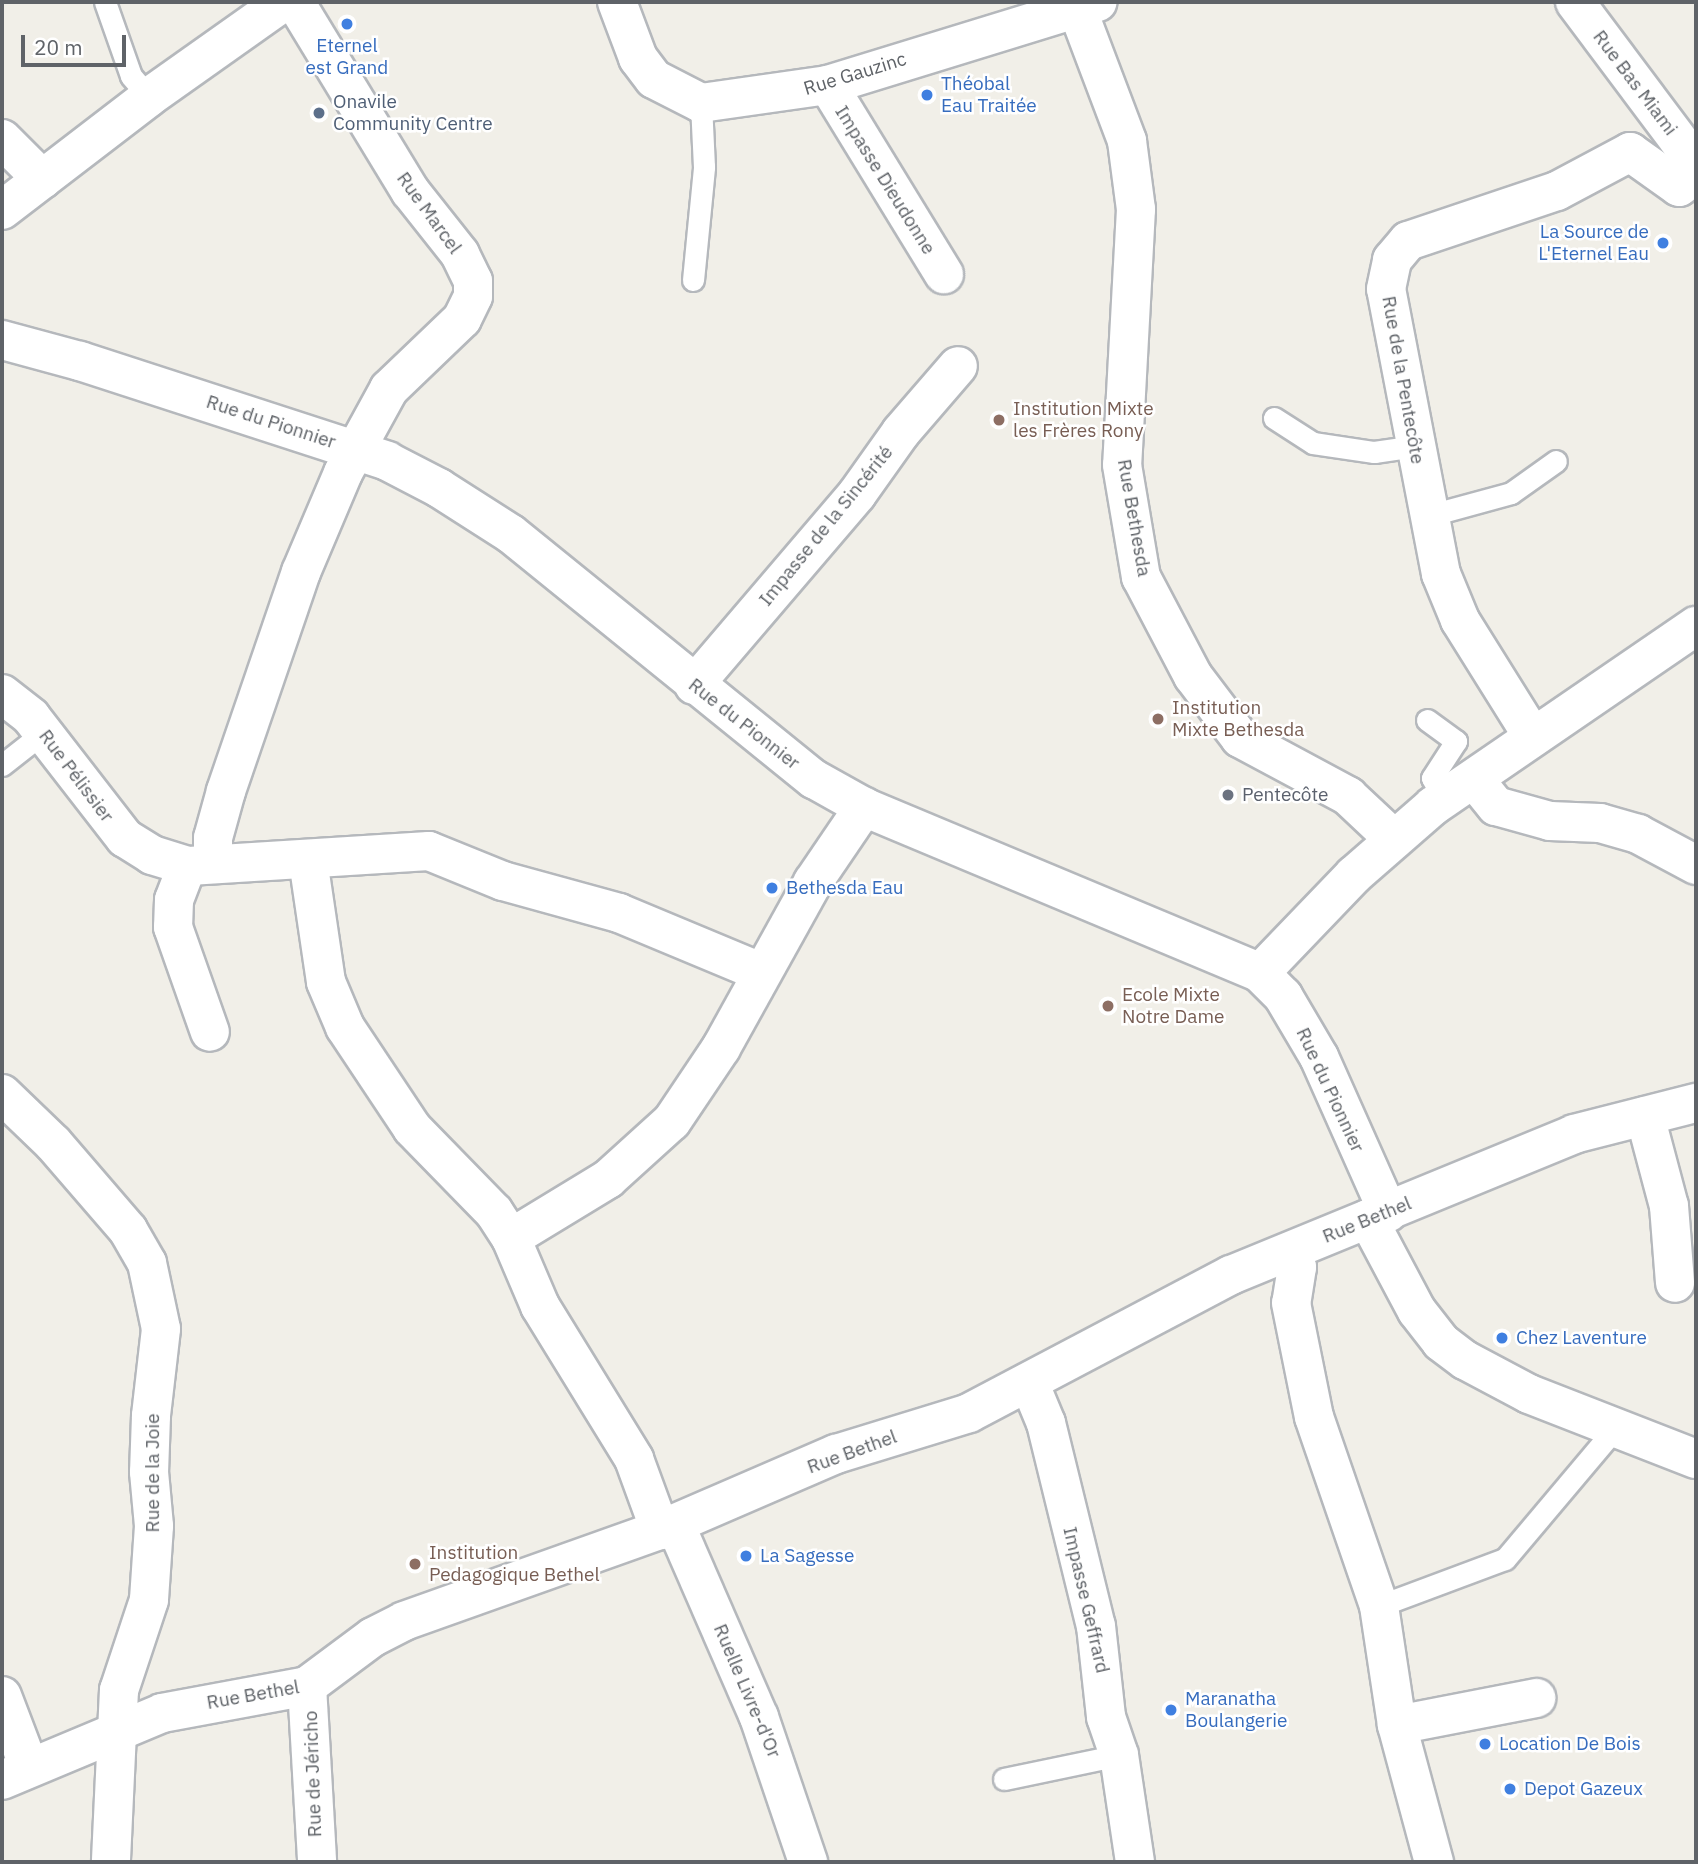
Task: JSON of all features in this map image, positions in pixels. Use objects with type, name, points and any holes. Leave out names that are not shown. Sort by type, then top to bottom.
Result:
[{"type":"street","points":[[2,211],[149,97],[284,2]]},
{"type":"street","name":"Rue Marcel","points":[[200,865],[213,838],[226,791],[300,572],[355,449],[389,389],[463,319],[473,296],[473,281],[445,231],[410,191],[295,2]]},
{"type":"street","points":[[617,2],[638,58],[654,79],[701,103]]},
{"type":"street","name":"Rue Bas Miami","points":[[1575,2],[1696,164]]},
{"type":"street","name":"Rue Gauzinc","points":[[701,103],[828,85],[998,30],[1088,6]]},
{"type":"street","name":"Rue Bethesda","points":[[1088,6],[1126,141],[1136,209],[1122,465],[1141,577],[1194,676],[1240,738],[1348,796],[1394,839]]},
{"type":"street","name":"Impasse Dieudonne","points":[[828,85],[944,274]]},
{"type":"street","points":[[2,139],[42,179]]},
{"type":"street","name":"Rue de la Pentecôte","points":[[1533,737],[1460,620],[1441,574],[1427,516],[1411,403],[1386,289],[1392,260],[1408,241],[1557,191],[1630,152],[1679,187],[1696,174]]},
{"type":"street","name":"Rue du Pionnier","points":[[2,340],[355,449],[439,488],[511,534],[694,685],[814,779],[864,807],[1260,973],[1283,996],[1319,1057],[1378,1216],[1417,1311],[1441,1342],[1465,1360],[1529,1395],[1617,1426],[1696,1459]]},
{"type":"street","name":"Impasse de la Sincérité","points":[[694,685],[840,514],[901,432],[958,366]]},
{"type":"street","points":[[1260,973],[1287,939],[1394,839],[1459,789],[1696,626]]},
{"type":"street","name":"Rue Pélissier","points":[[2,694],[44,732],[125,838],[152,855],[200,865],[429,851],[503,881],[619,913],[761,972]]},
{"type":"street","points":[[1459,789],[1496,806],[1550,821],[1600,823],[1625,831],[1696,865]]},
{"type":"street","points":[[510,1238],[608,1179],[672,1121],[721,1048],[813,882],[864,807]]},
{"type":"street","name":"Ruelle Livre-d'Or","points":[[308,860],[326,982],[345,1027],[412,1128],[495,1213],[510,1238],[540,1306],[634,1459],[760,1717],[808,1862]]},
{"type":"street","points":[[200,865],[174,900],[173,927],[210,1032]]},
{"type":"street","name":"Rue de la Joie","points":[[2,1094],[53,1143],[128,1230],[147,1263],[156,1298],[161,1358],[151,1416],[149,1472],[154,1527],[149,1600],[125,1661],[119,1690],[111,1862]]},
{"type":"street","name":"Rue Bethel","points":[[15,1773],[162,1713],[307,1686],[373,1637],[404,1621],[668,1527],[836,1454],[969,1412],[1029,1382],[1169,1304],[1574,1134],[1696,1103]]},
{"type":"street","points":[[1644,1116],[1669,1206],[1675,1283]]},
{"type":"street","points":[[1292,1251],[1297,1267],[1291,1303],[1314,1417],[1379,1606],[1396,1725],[1434,1862]]},
{"type":"street","name":"Impasse Geffrard","points":[[1029,1382],[1046,1423],[1096,1626],[1106,1717],[1119,1755],[1135,1862]]},
{"type":"street","name":"Rue de Jéricho","points":[[307,1686],[317,1862]]},
{"type":"street","points":[[2,1696],[15,1773]]},
{"type":"street","points":[[1396,1725],[1536,1698]]},
{"type":"lane","points":[[105,2],[131,76],[149,97]]},
{"type":"lane","points":[[693,280],[704,167],[701,103]]},
{"type":"lane","points":[[1275,418],[1313,443],[1374,452],[1415,446]]},
{"type":"lane","points":[[1427,516],[1511,493],[1556,461]]},
{"type":"lane","points":[[1427,720],[1456,741],[1432,778],[1459,789]]},
{"type":"lane","points":[[2,765],[44,732]]},
{"type":"lane","points":[[1379,1606],[1505,1559],[1617,1426]]},
{"type":"lane","points":[[1004,1779],[1119,1755]]},
{"type":"place","name":"Eternel est Grand","points":[[347,24]]},
{"type":"place","name":"Théobal Eau Traitée","points":[[927,95]]},
{"type":"place","name":"Onavile Community Centre","points":[[319,113]]},
{"type":"place","name":"La Source de L'Eternel Eau","points":[[1663,243]]},
{"type":"place","name":"Institution Mixte les Frères Rony","points":[[999,420]]},
{"type":"place","name":"Institution Mixte Bethesda","points":[[1158,719]]},
{"type":"place","name":"Pentecôte","points":[[1228,795]]},
{"type":"place","name":"Bethesda Eau","points":[[772,888]]},
{"type":"place","name":"Ecole Mixte Notre Dame","points":[[1108,1006]]},
{"type":"place","name":"Chez Laventure","points":[[1502,1338]]},
{"type":"place","name":"La Sagesse","points":[[746,1556]]},
{"type":"place","name":"Institution Pedagogique Bethel","points":[[415,1564]]},
{"type":"place","name":"Maranatha Boulangerie","points":[[1171,1710]]},
{"type":"place","name":"Location De Bois","points":[[1485,1744]]},
{"type":"place","name":"Depot Gazeux","points":[[1510,1789]]}]
